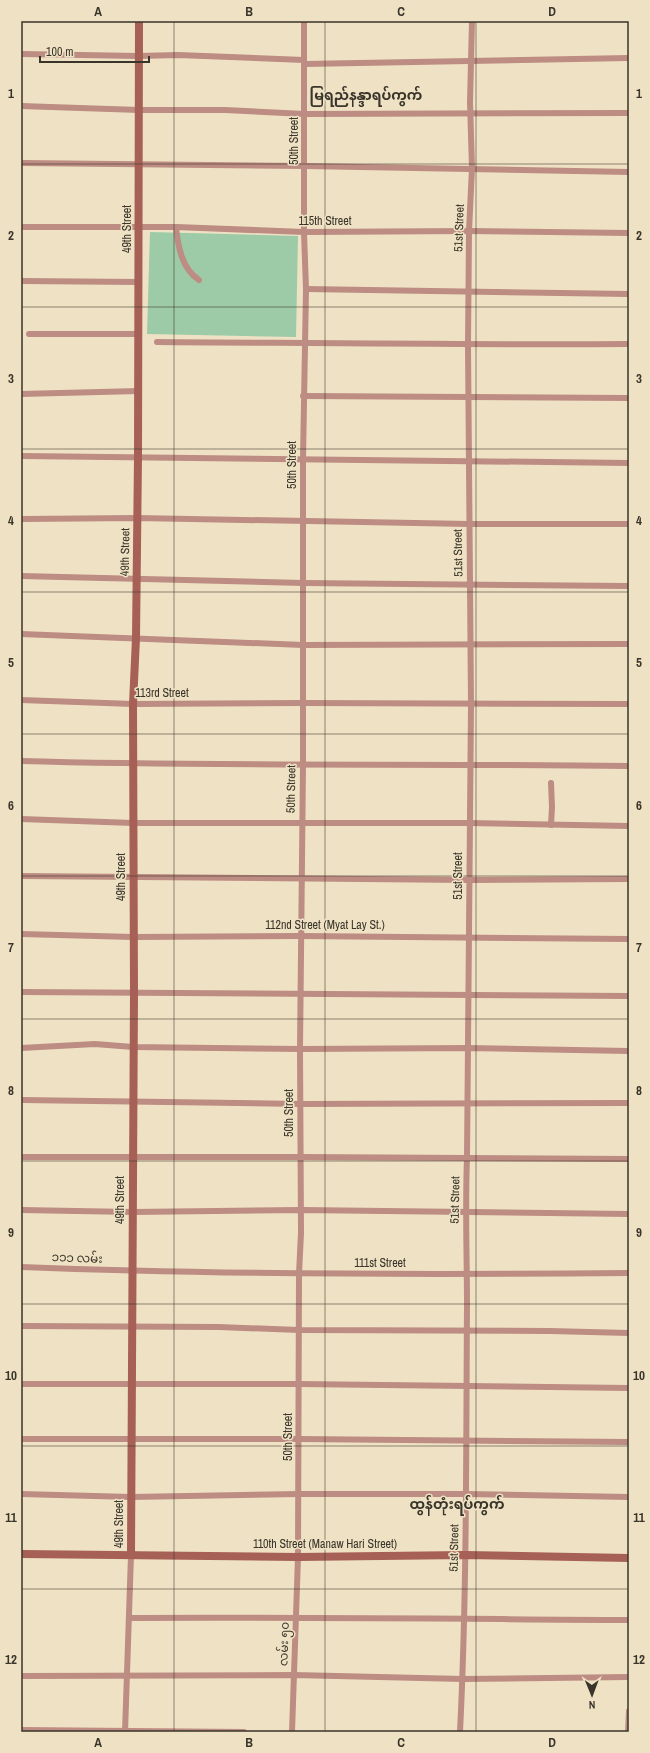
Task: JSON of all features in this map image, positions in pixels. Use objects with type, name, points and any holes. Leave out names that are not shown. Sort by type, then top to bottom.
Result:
[{"type":"main road","name":"49th Street","points":[[131,1555],[131,1271],[134,993],[133,704],[136,638],[139,391],[139,21]]},
{"type":"main road","name":"110th Street (Manaw Hari Street)","points":[[21,1554],[298,1557],[464,1554],[629,1558]]},
{"type":"street","name":"50th Street","points":[[298,1557],[299,1274],[301,1210],[300,1049],[303,765],[303,396],[306,288],[304,232],[304,21]]},
{"type":"street","name":"51st Street","points":[[460,1732],[463,1679],[466,1494],[467,1275],[465,1213],[468,1104],[468,823],[471,704],[468,461],[468,292],[472,168],[470,62],[472,21]]},
{"type":"street","points":[[21,54],[218,56],[304,62],[470,62],[629,58]]},
{"type":"street","points":[[21,106],[139,110],[225,110],[305,114],[629,113]]},
{"type":"street","points":[[21,163],[472,168],[629,172]]},
{"type":"street","name":"115th Street","points":[[21,227],[176,227],[304,232],[470,231],[629,233]]},
{"type":"street","points":[[176,227],[178,243],[184,263],[193,276],[199,280]]},
{"type":"street","points":[[21,281],[139,282]]},
{"type":"street","points":[[306,288],[629,294]]},
{"type":"street","points":[[29,334],[139,334]]},
{"type":"street","points":[[157,342],[468,345],[629,344]]},
{"type":"street","points":[[21,394],[139,391]]},
{"type":"street","points":[[303,396],[629,398]]},
{"type":"street","points":[[21,456],[629,463]]},
{"type":"street","points":[[21,520],[137,518],[303,522],[629,524]]},
{"type":"street","points":[[21,576],[303,583],[629,586]]},
{"type":"street","points":[[21,634],[303,645],[470,646],[629,644]]},
{"type":"street","name":"113rd Street","points":[[21,700],[133,704],[629,704]]},
{"type":"street","points":[[21,761],[303,765],[470,764],[629,766]]},
{"type":"street","points":[[551,783],[551,825]]},
{"type":"street","points":[[21,819],[133,824],[468,823],[629,826]]},
{"type":"street","points":[[21,876],[469,880],[629,879]]},
{"type":"street","name":"112nd Street (Myat Lay St.)","points":[[21,934],[133,938],[301,936],[629,939]]},
{"type":"street","points":[[21,992],[629,996]]},
{"type":"street","points":[[21,1048],[95,1044],[133,1047],[300,1049],[468,1048],[629,1051]]},
{"type":"street","points":[[21,1100],[300,1104],[629,1103]]},
{"type":"street","points":[[21,1157],[132,1156],[629,1160]]},
{"type":"street","points":[[21,1210],[132,1212],[301,1210],[629,1214]]},
{"type":"street","name":"၁၁၁ လမ်း","points":[[21,1267],[131,1271]]},
{"type":"street","name":"111st Street","points":[[131,1271],[467,1275],[629,1273]]},
{"type":"street","points":[[21,1326],[219,1327],[299,1330],[550,1331],[629,1333]]},
{"type":"street","points":[[21,1384],[132,1383],[466,1385],[629,1388]]},
{"type":"street","points":[[21,1440],[629,1442]]},
{"type":"street","points":[[21,1494],[131,1497],[299,1494],[466,1494],[629,1497]]},
{"type":"street","name":"49th Street","points":[[125,1731],[131,1555]]},
{"type":"street","name":"လမ်း ၅၀","points":[[292,1732],[298,1557]]},
{"type":"street","points":[[129,1618],[296,1617],[464,1620],[629,1620]]},
{"type":"street","points":[[21,1676],[294,1675],[463,1679],[629,1677]]},
{"type":"street","points":[[628,1732],[629,1711]]},
{"type":"street","points":[[21,1730],[244,1732]]},
{"type":"green space","points":[[150,232],[298,236],[296,337],[147,334]]},
{"type":"district","name":"မြရည်နန္ဒာရပ်ကွက်","points":[[366,95]]},
{"type":"district","name":"ထွန်တုံးရပ်ကွက်","points":[[457,1504]]}]
